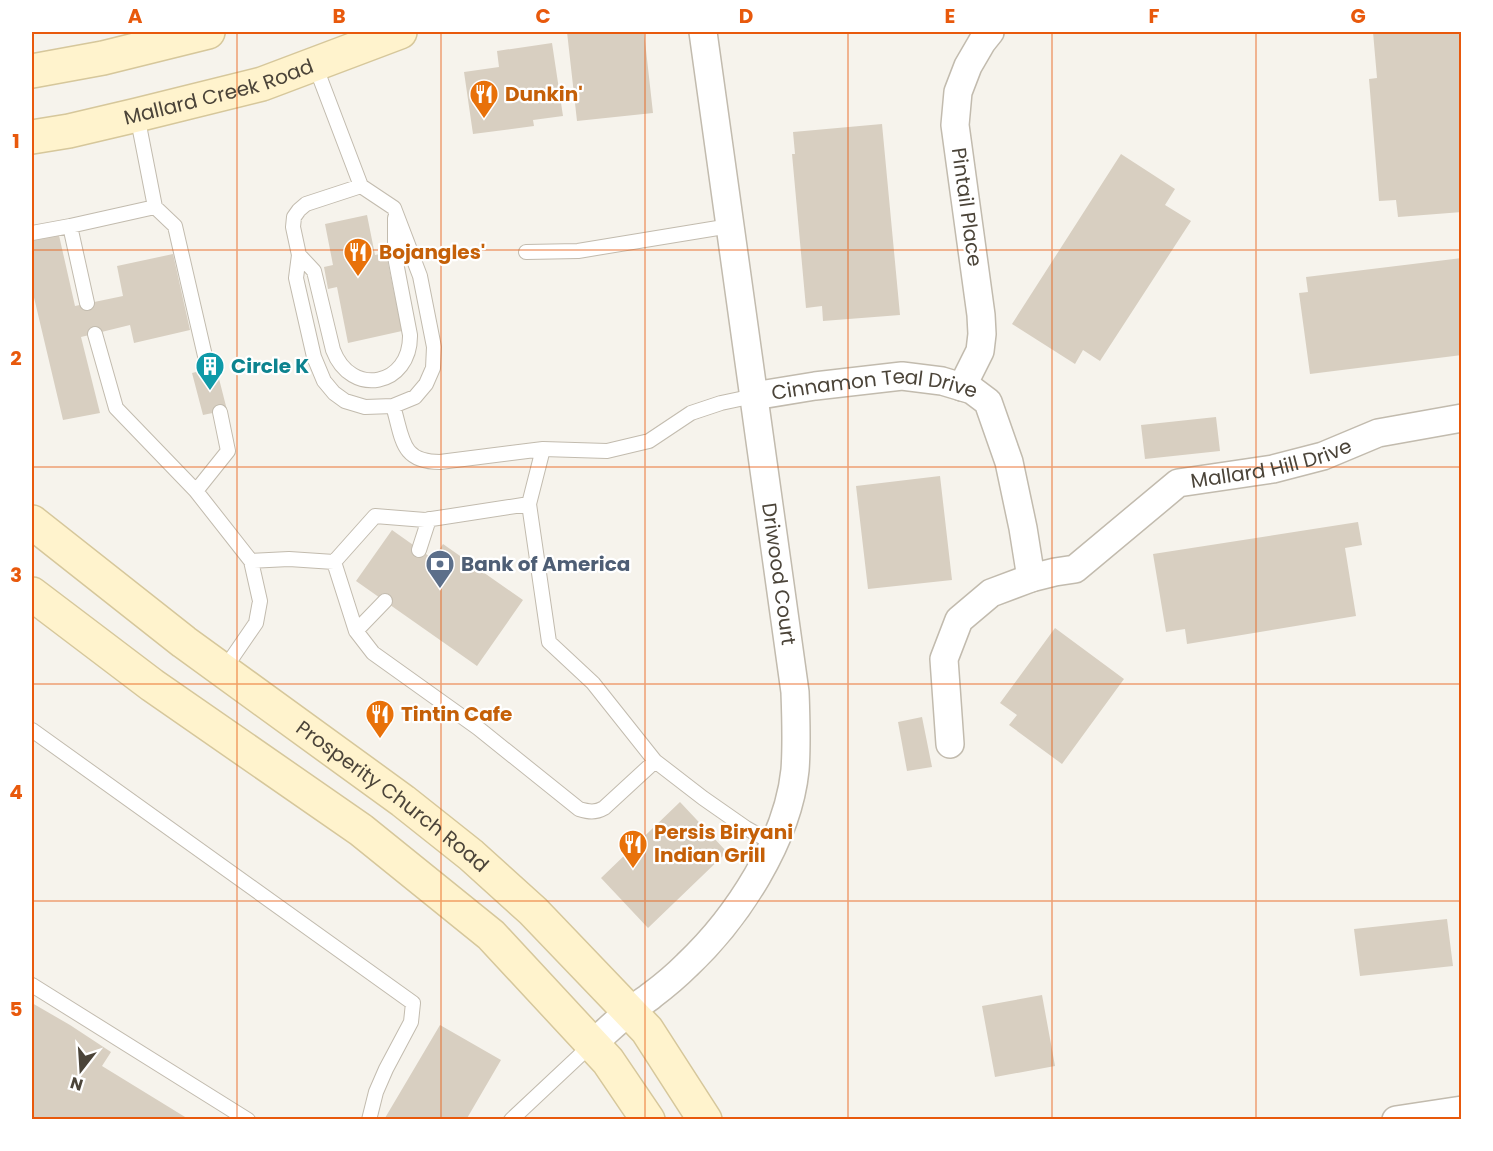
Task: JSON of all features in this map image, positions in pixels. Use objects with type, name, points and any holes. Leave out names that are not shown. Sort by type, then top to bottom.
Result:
[{"type":"main road","points":[[32,69],[103,58],[208,32]]},
{"type":"main road","name":"Mallard Creek Road","points":[[32,137],[69,131],[262,84],[400,32]]},
{"type":"main road","name":"Prosperity Church Road","points":[[32,522],[223,671],[404,801],[471,855],[533,911],[647,1030],[705,1119]]},
{"type":"main road","points":[[32,594],[152,685],[361,830],[491,935],[608,1061],[648,1119]]},
{"type":"street","name":"Driwood Court","points":[[592,1044],[687,965],[720,930],[748,892],[774,844],[787,810],[795,772],[797,735],[795,692],[703,32]]},
{"type":"street","name":"Pintail Place","points":[[962,387],[980,351],[982,334],[956,125],[958,92],[968,66],[990,32]]},
{"type":"street","name":"Cinnamon Teal Drive","points":[[754,396],[814,386],[902,376],[942,381],[972,390],[988,402],[1009,462],[1031,578]]},
{"type":"street","name":"Mallard Hill Drive","points":[[950,744],[944,659],[959,620],[991,593],[1031,578],[1075,569],[1178,483],[1273,469],[1323,456],[1378,433],[1461,418]]},
{"type":"street","points":[[1396,1119],[1461,1110]]},
{"type":"lane","points":[[315,65],[361,186],[394,208],[420,276],[434,347],[433,368],[426,384],[415,397],[393,406],[365,407],[345,401],[324,381],[314,357],[296,278],[299,255],[293,227],[294,218],[299,210],[306,204],[361,186]]},
{"type":"lane","points":[[137,115],[155,207],[175,226],[208,369]]},
{"type":"lane","points":[[32,233],[155,207]]},
{"type":"lane","points":[[299,255],[314,271],[337,361],[347,372],[361,379],[374,382],[385,378],[402,365],[410,346],[410,335],[395,257],[395,210]]},
{"type":"lane","points":[[70,225],[87,303]]},
{"type":"lane","points":[[526,252],[578,251],[730,226]]},
{"type":"lane","points":[[95,334],[116,408],[196,491],[251,561],[260,601],[256,623],[223,671]]},
{"type":"lane","points":[[393,406],[405,448],[419,460],[440,462],[543,449],[607,451],[649,441],[691,413],[721,403],[754,396]]},
{"type":"lane","points":[[196,491],[228,452],[220,412]]},
{"type":"lane","points":[[543,449],[529,504],[549,642],[593,683],[655,761],[720,810],[774,844]]},
{"type":"lane","points":[[334,562],[375,516],[429,519],[529,504]]},
{"type":"lane","points":[[419,550],[429,519]]},
{"type":"lane","points":[[251,561],[290,559],[334,562]]},
{"type":"lane","points":[[334,562],[356,631],[374,653],[478,728],[579,808],[588,812],[597,812],[604,808],[655,761]]},
{"type":"lane","points":[[356,631],[385,601]]},
{"type":"lane","points":[[32,730],[413,1003],[411,1022],[376,1092],[369,1119]]},
{"type":"lane","points":[[32,985],[248,1119]]},
{"type":"lane","points":[[511,1119],[592,1044]]},
{"type":"building","points":[[567,32],[644,32],[653,113],[577,121]]},
{"type":"building","points":[[1373,32],[1460,32],[1462,212],[1398,217],[1396,200],[1379,201],[1369,79],[1377,78]]},
{"type":"building","points":[[552,43],[563,116],[533,120],[534,126],[473,134],[464,72],[499,67],[497,51]]},
{"type":"building","points":[[882,124],[900,315],[823,321],[822,306],[806,308],[792,154],[795,154],[793,132]]},
{"type":"building","points":[[1121,154],[1175,189],[1165,205],[1191,221],[1100,361],[1083,350],[1075,364],[1012,324]]},
{"type":"building","name":"Bojangles'","points":[[367,215],[375,255],[386,253],[402,331],[348,343],[337,287],[328,289],[324,267],[333,265],[325,224]]},
{"type":"building","points":[[58,231],[75,306],[123,296],[117,266],[173,254],[190,330],[134,343],[130,325],[81,337],[100,413],[63,420],[32,289],[32,237]]},
{"type":"building","points":[[1462,258],[1462,355],[1310,374],[1299,293],[1308,292],[1306,277]]},
{"type":"building","name":"Circle K","points":[[216,367],[227,410],[203,415],[192,373]]},
{"type":"building","points":[[1216,417],[1220,451],[1145,459],[1141,425]]},
{"type":"building","points":[[940,476],[952,580],[868,589],[856,486]]},
{"type":"building","points":[[1358,522],[1362,545],[1345,548],[1356,616],[1187,644],[1185,629],[1166,632],[1153,554]]},
{"type":"building","name":"Bank of America","points":[[392,530],[433,559],[443,544],[523,600],[477,666],[356,581]]},
{"type":"building","points":[[1055,628],[1124,679],[1062,764],[1009,725],[1017,715],[1000,703]]},
{"type":"building","points":[[922,717],[932,767],[907,771],[898,722]]},
{"type":"building","points":[[680,802],[727,852],[648,928],[601,878]]},
{"type":"building","points":[[1447,919],[1453,966],[1360,976],[1354,929]]},
{"type":"building","points":[[1042,995],[1055,1066],[995,1077],[982,1006]]},
{"type":"building","points":[[32,1003],[111,1052],[102,1066],[190,1120],[32,1120]]},
{"type":"building","points":[[440,1025],[501,1060],[466,1120],[388,1120],[385,1118]]},
{"type":"place","name":"Dunkin'","points":[[484,120]]},
{"type":"place","name":"Bojangles'","points":[[358,278]]},
{"type":"place","name":"Circle K","points":[[210,392]]},
{"type":"place","name":"Bank of America","points":[[440,590]]},
{"type":"place","name":"Tintin Cafe","points":[[380,740]]},
{"type":"place","name":"Persis Biryani Indian Grill","points":[[633,870]]}]
